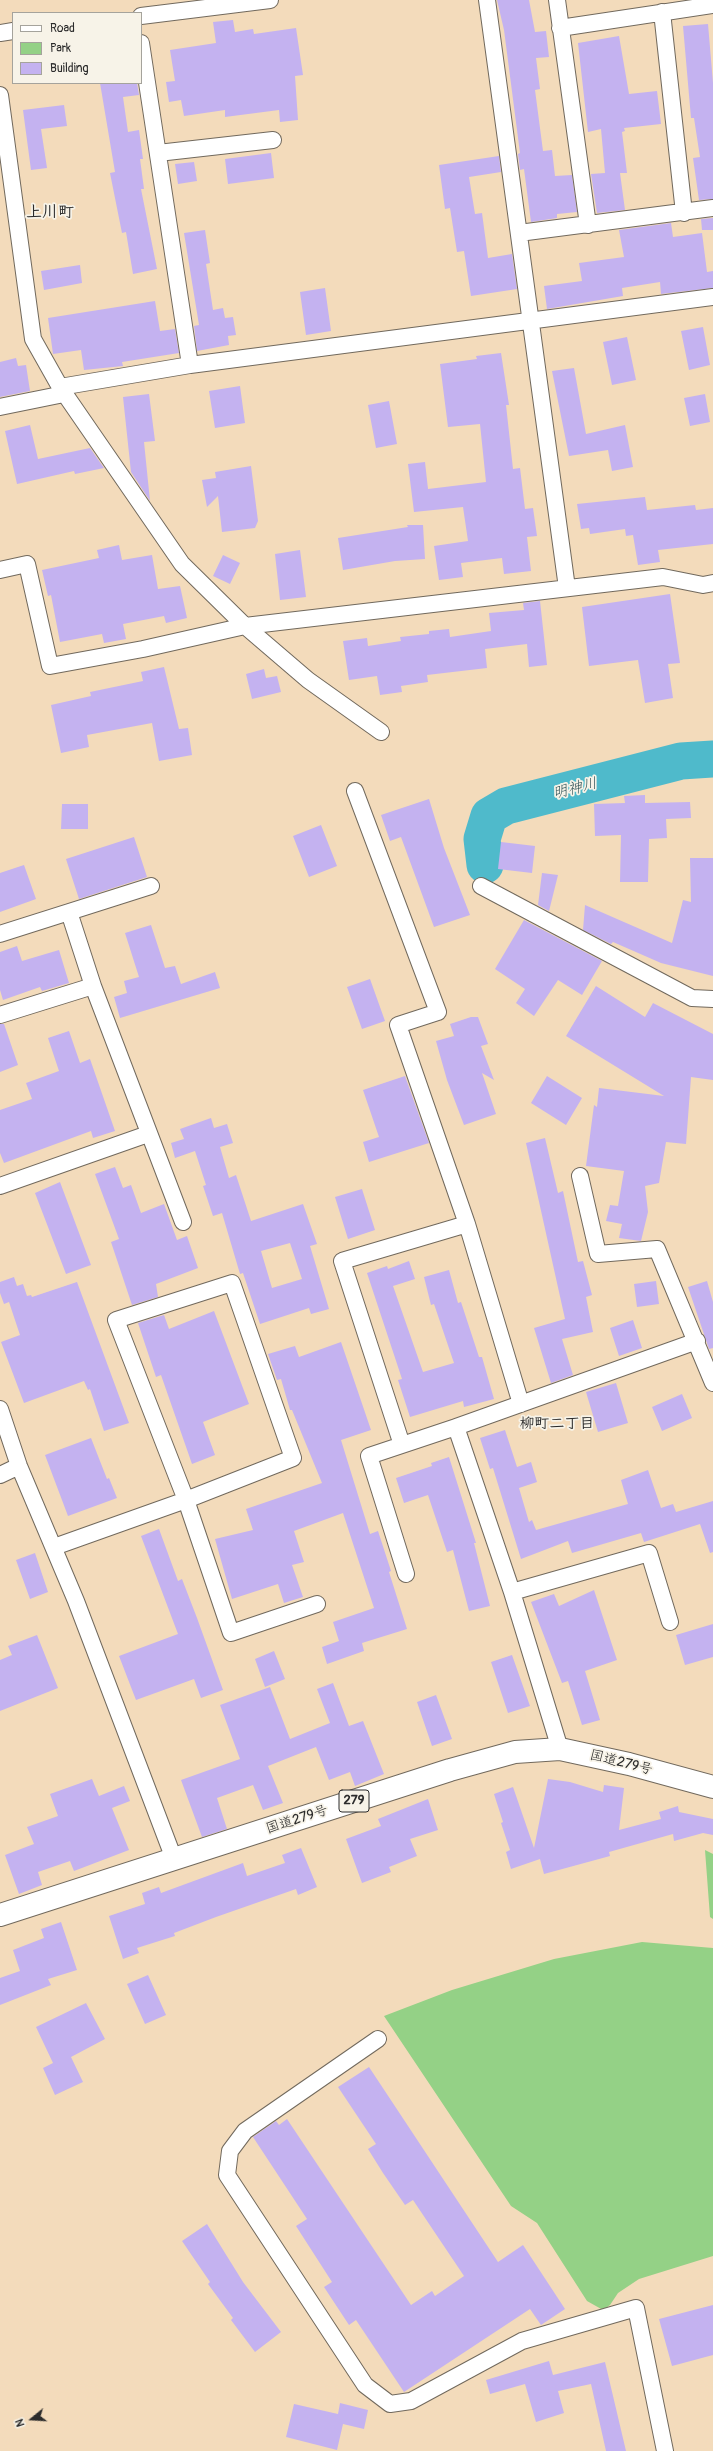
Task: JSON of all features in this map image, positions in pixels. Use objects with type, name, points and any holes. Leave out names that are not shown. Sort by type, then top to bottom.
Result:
[{"type":"highway","name":"国道279号","points":[[0,1915],[450,1770],[515,1752],[560,1748],[629,1764],[713,1787]]},
{"type":"street","points":[[142,16],[270,0]]},
{"type":"street","points":[[487,0],[567,588]]},
{"type":"street","points":[[557,0],[588,225]]},
{"type":"street","points":[[560,28],[713,5]]},
{"type":"street","points":[[662,12],[684,213]]},
{"type":"street","points":[[0,33],[12,31]]},
{"type":"street","points":[[142,49],[190,365]]},
{"type":"street","points":[[0,95],[33,339],[62,390],[182,564],[245,626],[308,680],[381,732]]},
{"type":"street","points":[[158,153],[273,140]]},
{"type":"street","points":[[519,233],[684,213],[713,208]]},
{"type":"street","points":[[0,407],[62,390],[190,365],[713,297]]},
{"type":"street","points":[[0,570],[27,564],[50,666],[143,649],[245,626],[663,577],[703,585],[713,583]]},
{"type":"street","points":[[355,791],[438,1012],[398,1025],[467,1224],[521,1404]]},
{"type":"street","points":[[0,934],[151,886]]},
{"type":"street","points":[[481,886],[692,998],[713,999]]},
{"type":"street","points":[[69,912],[93,986],[148,1134],[183,1222]]},
{"type":"street","points":[[0,1015],[93,986]]},
{"type":"street","points":[[0,1186],[148,1134]]},
{"type":"street","points":[[580,1176],[598,1254],[658,1249],[713,1383]]},
{"type":"street","points":[[402,1445],[342,1261],[467,1224]]},
{"type":"street","points":[[54,1547],[186,1500],[293,1458],[232,1283],[116,1320],[186,1500],[231,1632],[317,1604]]},
{"type":"street","points":[[406,1574],[369,1456],[456,1427],[697,1341]]},
{"type":"street","points":[[0,1409],[19,1466],[54,1547],[174,1859]]},
{"type":"street","points":[[456,1427],[512,1592],[560,1748]]},
{"type":"street","points":[[0,1474],[19,1466]]},
{"type":"street","points":[[512,1592],[649,1554],[670,1622]]},
{"type":"street","points":[[378,2039],[245,2131],[230,2150],[227,2175],[365,2385],[390,2404],[411,2401],[522,2341],[636,2308],[665,2451]]},
{"type":"green space","points":[[705,1850],[713,1854],[713,1919],[710,1917]]},
{"type":"green space","points":[[642,1942],[713,1948],[713,2256],[639,2279],[618,2293],[610,2305],[603,2310],[587,2301],[537,2223],[511,2206],[384,2016],[452,1990],[554,1959]]},
{"type":"building","points":[[497,0],[529,0],[535,32],[546,31],[549,57],[536,58],[540,89],[535,90],[543,151],[552,150],[555,176],[572,175],[577,212],[557,214],[557,218],[531,222],[524,169],[520,170],[518,154],[520,153],[504,30]]},
{"type":"building","points":[[233,20],[235,32],[253,29],[254,34],[296,28],[303,75],[295,76],[298,120],[280,122],[279,110],[225,117],[225,110],[184,116],[181,100],[169,102],[166,82],[175,81],[170,50],[216,43],[213,22]]},
{"type":"building","points":[[708,24],[713,83],[713,199],[699,200],[693,158],[700,157],[694,118],[691,118],[683,26]]},
{"type":"building","points":[[619,36],[629,94],[657,91],[661,124],[624,128],[625,131],[622,132],[627,173],[620,173],[625,210],[597,213],[591,174],[605,173],[601,129],[588,132],[578,43]]},
{"type":"building","points":[[100,84],[137,84],[139,95],[123,97],[128,132],[139,130],[143,159],[140,159],[144,189],[141,189],[157,269],[133,274],[126,232],[122,233],[110,173],[115,172]]},
{"type":"building","points":[[64,105],[67,126],[41,129],[47,168],[31,170],[23,110]]},
{"type":"building","points":[[271,153],[274,178],[228,184],[225,159]]},
{"type":"building","points":[[499,156],[501,172],[469,177],[475,214],[482,213],[488,258],[512,254],[517,289],[471,296],[464,251],[457,252],[450,208],[445,209],[439,165]]},
{"type":"building","points":[[194,162],[197,181],[178,184],[175,164]]},
{"type":"building","points":[[713,218],[713,230],[702,230],[701,219]]},
{"type":"building","points":[[671,223],[673,237],[702,233],[707,272],[713,271],[713,288],[661,294],[660,282],[622,288],[623,296],[547,309],[544,286],[582,281],[579,263],[624,257],[619,230]]},
{"type":"building","points":[[205,230],[210,263],[206,264],[213,310],[223,308],[225,318],[233,317],[236,335],[228,336],[229,345],[197,351],[194,326],[199,325],[184,233]]},
{"type":"building","points":[[80,265],[82,283],[44,290],[41,271]]},
{"type":"building","points":[[325,288],[331,331],[306,335],[300,292]]},
{"type":"building","points":[[155,301],[160,331],[175,329],[179,353],[122,362],[123,366],[84,370],[81,350],[53,354],[48,318]]},
{"type":"building","points":[[703,327],[710,365],[689,370],[681,331]]},
{"type":"building","points":[[627,337],[636,380],[612,385],[603,342]]},
{"type":"building","points":[[501,353],[509,405],[506,405],[513,469],[520,468],[525,509],[533,508],[537,536],[527,537],[531,571],[504,574],[502,558],[461,563],[463,577],[439,580],[434,546],[468,541],[463,507],[414,512],[408,464],[425,462],[428,489],[486,482],[480,424],[448,427],[440,364],[477,359],[476,356]]},
{"type":"building","points":[[16,358],[18,366],[26,365],[30,391],[0,397],[0,362]]},
{"type":"building","points":[[574,368],[586,434],[625,425],[633,467],[612,471],[608,450],[569,456],[552,371]]},
{"type":"building","points":[[240,386],[245,423],[215,428],[209,391]]},
{"type":"building","points":[[149,394],[155,441],[144,442],[150,501],[131,472],[123,397]]},
{"type":"building","points":[[705,394],[710,422],[690,426],[684,398]]},
{"type":"building","points":[[389,401],[397,444],[376,448],[368,405]]},
{"type":"building","points":[[30,425],[38,459],[90,448],[104,468],[75,474],[74,471],[17,484],[5,431]]},
{"type":"building","points":[[251,466],[258,521],[255,528],[222,532],[218,496],[207,507],[202,480],[216,478],[215,472]]},
{"type":"building","points":[[645,497],[647,510],[695,505],[696,510],[713,508],[713,544],[658,550],[660,562],[638,565],[633,535],[626,536],[625,529],[590,534],[589,528],[581,529],[577,504]]},
{"type":"building","points":[[407,525],[423,525],[425,559],[395,561],[343,570],[338,538],[408,527]]},
{"type":"building","points":[[119,545],[122,560],[152,555],[158,589],[180,586],[187,618],[166,623],[164,616],[123,624],[126,639],[104,643],[102,634],[60,642],[51,595],[48,596],[42,570],[99,558],[97,550]]},
{"type":"building","points":[[300,550],[306,597],[280,600],[275,554]]},
{"type":"building","points":[[223,555],[240,563],[230,584],[213,576]]},
{"type":"building","points":[[670,594],[680,663],[668,664],[673,698],[645,703],[638,660],[589,666],[582,607]]},
{"type":"building","points":[[540,601],[547,665],[529,667],[527,644],[485,649],[487,668],[427,675],[428,682],[401,686],[402,692],[380,695],[377,676],[349,680],[343,641],[367,638],[368,646],[401,641],[400,637],[429,634],[429,631],[449,629],[450,637],[491,631],[489,613],[524,610],[523,603]]},
{"type":"building","points":[[164,667],[179,729],[188,728],[192,755],[159,761],[152,723],[87,735],[89,747],[61,753],[51,705],[91,696],[90,692],[143,681],[141,672]]},
{"type":"building","points":[[264,669],[266,678],[277,676],[281,692],[252,699],[246,674]]},
{"type":"building","points":[[645,795],[645,803],[690,802],[691,818],[666,819],[667,838],[649,839],[648,882],[620,882],[621,835],[595,836],[594,804],[625,803],[624,796]]},
{"type":"building","points":[[429,799],[444,848],[470,915],[434,927],[401,837],[390,841],[381,815]]},
{"type":"building","points":[[62,804],[88,804],[88,829],[61,829]]},
{"type":"building","points":[[321,825],[337,866],[309,877],[293,836]]},
{"type":"building","points":[[134,837],[147,877],[79,899],[66,859]]},
{"type":"building","points":[[501,842],[535,846],[532,873],[498,869]]},
{"type":"building","points":[[690,858],[713,858],[713,976],[661,963],[613,942],[611,944],[583,930],[585,905],[672,943],[683,900],[691,902]]},
{"type":"building","points":[[24,865],[36,899],[0,912],[0,873]]},
{"type":"building","points":[[542,873],[558,875],[549,911],[538,905]]},
{"type":"building","points":[[524,920],[602,961],[582,995],[558,980],[534,1016],[516,1003],[525,989],[495,969]]},
{"type":"building","points":[[151,925],[165,968],[175,966],[181,984],[215,972],[220,988],[120,1018],[114,997],[127,993],[124,981],[139,977],[125,933]]},
{"type":"building","points":[[17,946],[22,961],[59,950],[69,983],[42,991],[40,987],[3,1000],[0,990],[0,952]]},
{"type":"building","points":[[370,979],[385,1021],[362,1029],[347,987]]},
{"type":"building","points":[[596,986],[645,1017],[653,1003],[713,1034],[713,1080],[691,1077],[686,1144],[666,1142],[659,1183],[645,1186],[648,1212],[641,1241],[619,1238],[622,1224],[606,1221],[610,1205],[618,1206],[624,1171],[586,1166],[594,1105],[597,1107],[599,1088],[664,1096],[566,1036]]},
{"type":"building","points":[[471,1017],[478,1017],[488,1044],[481,1046],[494,1080],[482,1073],[496,1114],[464,1125],[447,1080],[436,1041],[454,1036],[450,1024]]},
{"type":"building","points":[[0,1024],[4,1024],[18,1065],[0,1072]]},
{"type":"building","points":[[69,1031],[80,1063],[90,1059],[115,1131],[93,1138],[91,1131],[4,1163],[0,1153],[0,1110],[32,1099],[26,1083],[59,1071],[48,1038]]},
{"type":"building","points":[[405,1076],[429,1143],[369,1162],[363,1142],[379,1137],[363,1090]]},
{"type":"building","points":[[547,1076],[582,1098],[566,1125],[531,1103]]},
{"type":"building","points":[[211,1118],[214,1128],[227,1124],[233,1143],[220,1147],[229,1178],[236,1175],[251,1221],[303,1204],[317,1244],[310,1246],[329,1309],[311,1314],[309,1308],[260,1324],[243,1273],[240,1274],[222,1213],[213,1216],[203,1186],[206,1185],[195,1151],[175,1158],[171,1143],[184,1139],[180,1129]],"holes":[[[290,1243],[302,1279],[272,1288],[261,1251]]]},
{"type":"building","points":[[545,1138],[558,1193],[563,1191],[578,1262],[583,1261],[592,1295],[586,1297],[593,1332],[562,1339],[573,1375],[551,1383],[534,1328],[565,1319],[526,1143]]},
{"type":"building","points":[[115,1167],[123,1188],[131,1185],[141,1213],[164,1204],[177,1240],[187,1236],[198,1268],[156,1284],[158,1297],[132,1305],[111,1242],[119,1239],[95,1174]]},
{"type":"building","points":[[60,1182],[91,1265],[66,1274],[35,1193]]},
{"type":"building","points":[[362,1189],[375,1230],[348,1239],[335,1197]]},
{"type":"building","points":[[409,1261],[415,1279],[393,1286],[423,1372],[454,1363],[434,1304],[431,1305],[424,1277],[449,1270],[458,1303],[461,1302],[479,1357],[482,1357],[494,1399],[464,1407],[463,1401],[410,1417],[398,1380],[402,1379],[367,1273],[387,1266],[388,1269]]},
{"type":"building","points":[[14,1277],[17,1286],[23,1284],[27,1296],[31,1295],[32,1297],[77,1282],[129,1423],[104,1431],[90,1389],[88,1390],[84,1381],[24,1403],[1,1342],[20,1335],[9,1302],[4,1304],[0,1293],[0,1282]]},
{"type":"building","points":[[656,1281],[659,1304],[637,1307],[634,1284]]},
{"type":"building","points":[[707,1281],[713,1302],[713,1348],[709,1349],[688,1287]]},
{"type":"building","points":[[214,1311],[249,1404],[203,1422],[215,1455],[192,1464],[161,1375],[156,1377],[138,1323],[164,1315],[169,1329]]},
{"type":"building","points":[[633,1320],[642,1348],[619,1356],[610,1328]]},
{"type":"building","points":[[341,1342],[371,1430],[341,1440],[370,1534],[378,1531],[407,1629],[362,1643],[364,1651],[327,1664],[322,1647],[339,1641],[333,1622],[374,1608],[343,1513],[294,1531],[304,1562],[292,1565],[303,1597],[284,1603],[278,1584],[232,1599],[215,1539],[253,1530],[246,1509],[322,1483],[292,1410],[290,1410],[281,1379],[277,1380],[268,1354],[295,1346],[299,1357]]},
{"type":"building","points":[[616,1383],[628,1423],[598,1432],[586,1392]]},
{"type":"building","points":[[682,1394],[692,1418],[662,1431],[652,1407]]},
{"type":"building","points":[[505,1430],[517,1467],[531,1462],[537,1482],[519,1488],[529,1522],[532,1520],[536,1530],[628,1504],[621,1480],[648,1470],[661,1508],[673,1504],[676,1512],[713,1501],[713,1552],[710,1553],[700,1524],[644,1542],[641,1533],[572,1553],[568,1541],[521,1559],[493,1468],[490,1469],[480,1438]]},
{"type":"building","points":[[91,1438],[107,1479],[109,1478],[117,1498],[68,1516],[45,1455]]},
{"type":"building","points":[[449,1457],[476,1543],[474,1543],[490,1606],[469,1611],[453,1550],[447,1552],[428,1495],[404,1503],[396,1478],[432,1466],[431,1463]]},
{"type":"building","points":[[159,1529],[178,1581],[182,1579],[223,1690],[201,1698],[194,1679],[136,1700],[119,1656],[178,1634],[141,1536]]},
{"type":"building","points":[[35,1553],[48,1592],[30,1599],[16,1560]]},
{"type":"building","points":[[594,1590],[617,1660],[585,1671],[600,1720],[582,1725],[568,1681],[562,1683],[531,1602],[554,1594],[559,1606]]},
{"type":"building","points":[[713,1624],[713,1657],[685,1665],[676,1635]]},
{"type":"building","points":[[37,1635],[58,1688],[0,1711],[0,1660],[12,1655],[8,1646]]},
{"type":"building","points":[[274,1651],[285,1679],[265,1687],[255,1659]]},
{"type":"building","points":[[512,1655],[530,1706],[508,1713],[491,1662]]},
{"type":"building","points":[[333,1683],[349,1726],[363,1721],[384,1774],[355,1786],[350,1772],[329,1780],[316,1747],[268,1766],[283,1803],[263,1810],[253,1785],[217,1798],[227,1829],[202,1837],[181,1780],[240,1759],[220,1705],[270,1687],[290,1739],[330,1723],[317,1689]]},
{"type":"building","points":[[436,1695],[452,1739],[432,1746],[417,1702]]},
{"type":"building","points":[[92,1779],[99,1796],[124,1786],[130,1801],[112,1808],[129,1850],[74,1871],[70,1861],[38,1872],[42,1885],[19,1894],[5,1855],[34,1844],[27,1827],[58,1816],[50,1794]]},
{"type":"building","points":[[548,1779],[570,1782],[603,1792],[604,1785],[624,1788],[619,1830],[661,1819],[659,1812],[678,1806],[679,1812],[713,1819],[713,1835],[703,1833],[674,1841],[673,1834],[609,1852],[610,1856],[544,1874],[540,1859],[511,1869],[506,1852],[510,1850],[501,1823],[503,1822],[494,1794],[513,1787],[534,1848]]},
{"type":"building","points":[[428,1799],[438,1830],[410,1839],[417,1856],[389,1867],[391,1872],[362,1883],[346,1839],[381,1826],[378,1819]]},
{"type":"building","points":[[301,1848],[317,1887],[298,1895],[296,1889],[216,1917],[174,1933],[175,1936],[137,1948],[139,1953],[123,1959],[109,1916],[145,1904],[142,1893],[159,1887],[161,1893],[243,1863],[247,1876],[285,1863],[282,1855]]},
{"type":"building","points":[[61,1922],[77,1970],[48,1979],[51,1985],[0,2005],[0,1978],[20,1971],[13,1950],[44,1938],[41,1929]]},
{"type":"building","points":[[148,1975],[166,2015],[145,2024],[127,1984]]},
{"type":"building","points":[[86,2003],[105,2039],[71,2057],[83,2082],[55,2095],[43,2068],[53,2063],[36,2027]]},
{"type":"building","points":[[369,2067],[498,2262],[523,2245],[565,2309],[541,2325],[530,2309],[404,2392],[356,2320],[349,2325],[324,2287],[332,2282],[296,2226],[307,2219],[253,2137],[276,2121],[279,2125],[287,2119],[411,2305],[432,2291],[435,2296],[464,2276],[413,2200],[405,2205],[383,2173],[368,2149],[376,2144],[338,2087]]},
{"type":"building","points":[[207,2224],[243,2282],[281,2332],[255,2352],[231,2320],[233,2318],[208,2284],[210,2282],[182,2241]]},
{"type":"building","points":[[713,2305],[713,2355],[672,2366],[659,2319]]},
{"type":"building","points":[[549,2361],[553,2375],[605,2362],[626,2451],[606,2451],[591,2384],[558,2391],[564,2413],[536,2422],[525,2384],[490,2394],[486,2380]]},
{"type":"building","points":[[340,2403],[368,2410],[364,2429],[343,2424],[337,2450],[286,2437],[294,2404],[338,2414]]},
{"type":"waterway","name":"明神川","points":[[485,865],[482,839],[489,816],[506,806],[681,761],[713,759]]},
{"type":"district","name":"上川町","points":[[50,213]]},
{"type":"district","name":"柳町二丁目","points":[[557,1424]]}]
